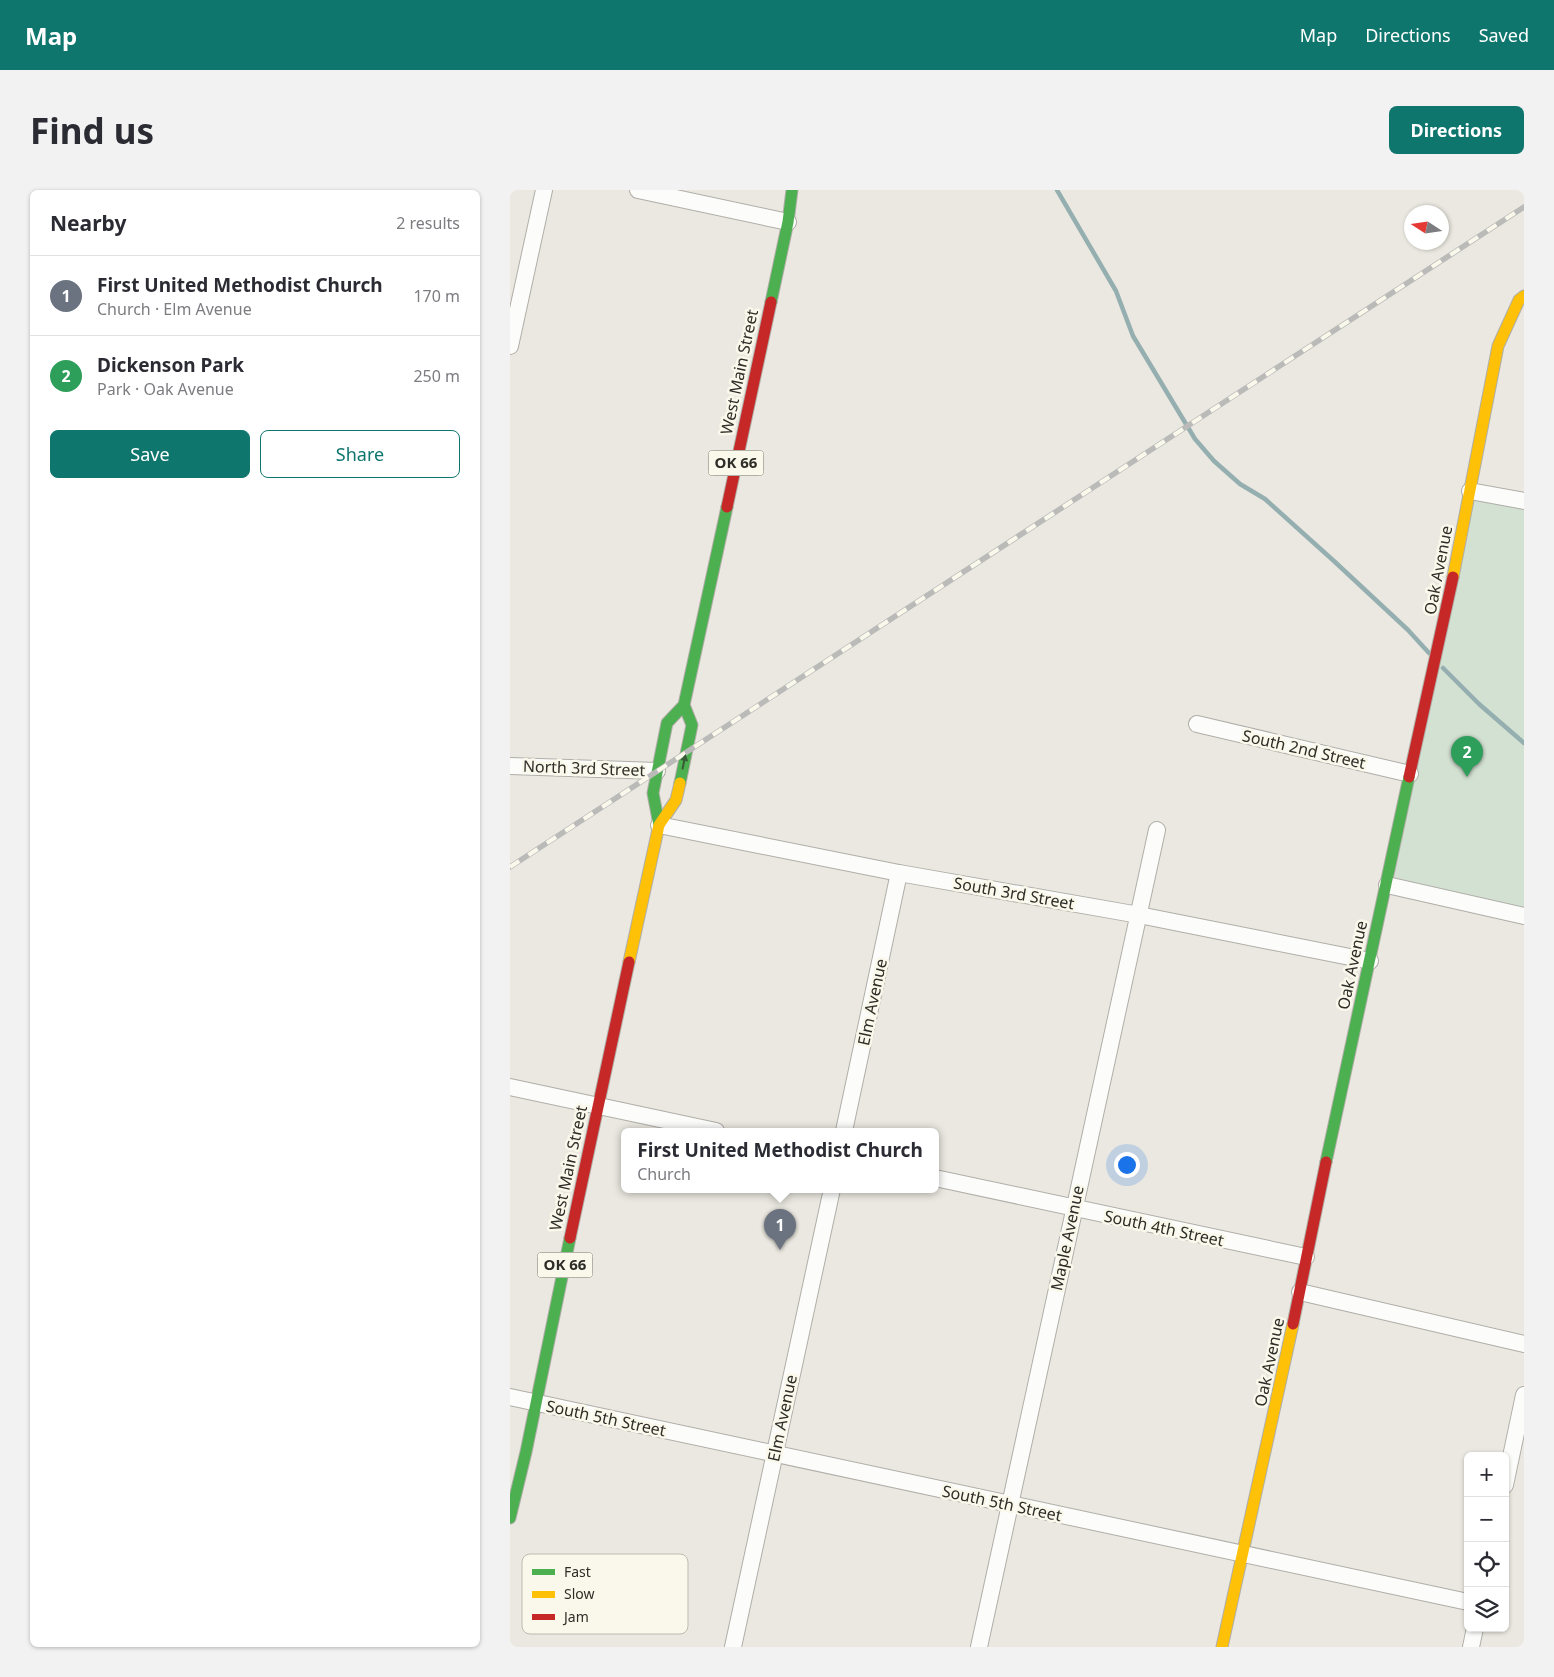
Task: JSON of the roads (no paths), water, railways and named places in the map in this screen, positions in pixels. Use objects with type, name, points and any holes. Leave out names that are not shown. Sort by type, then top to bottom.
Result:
[{"type":"main road","name":"West Main Street","points":[[659,825],[653,793],[667,722],[684,705],[788,222],[792,190]]},
{"type":"main road","name":"West Main Street","points":[[788,222],[800,190]]},
{"type":"main road","name":"Oak Avenue","points":[[1222,1647],[1300,1292],[1410,774],[1430,691],[1498,346],[1519,300],[1524,296]]},
{"type":"main road","name":"West Main Street","points":[[510,1518],[659,825],[676,800],[692,725],[684,705]]},
{"type":"street","points":[[510,346],[544,190]]},
{"type":"street","points":[[638,190],[788,222]]},
{"type":"street","points":[[1470,491],[1524,501]]},
{"type":"street","name":"South 2nd Street","points":[[1197,724],[1410,774]]},
{"type":"street","name":"North 3rd Street","points":[[510,766],[657,771]]},
{"type":"street","name":"South 3rd Street","points":[[659,825],[899,873],[1139,915],[1370,961]]},
{"type":"street","name":"Maple Avenue","points":[[979,1647],[1157,830]]},
{"type":"street","name":"Elm Avenue","points":[[845,1128],[899,873]]},
{"type":"street","points":[[1387,885],[1524,916]]},
{"type":"street","points":[[510,1087],[701,1128]]},
{"type":"street","name":"South 4th Street","points":[[939,1179],[1073,1209],[1306,1257]]},
{"type":"street","name":"Elm Avenue","points":[[733,1647],[831,1193]]},
{"type":"street","points":[[1300,1292],[1524,1344]]},
{"type":"street","points":[[1509,1466],[1524,1395]]},
{"type":"street","name":"South 5th Street","points":[[510,1397],[1464,1601]]},
{"type":"street","points":[[1472,1647],[1474,1632]]},
{"type":"waterway","points":[[1057,190],[1116,291],[1133,336],[1195,439],[1214,461],[1240,484],[1265,499],[1335,562],[1408,630],[1429,653]]},
{"type":"waterway","points":[[1443,668],[1479,704],[1524,743]]},
{"type":"railway","points":[[510,867],[1524,207]]},
{"type":"place","name":"Dickenson Park","points":[[1467,777]]},
{"type":"place","name":"First United Methodist Church","points":[[780,1250]]}]
